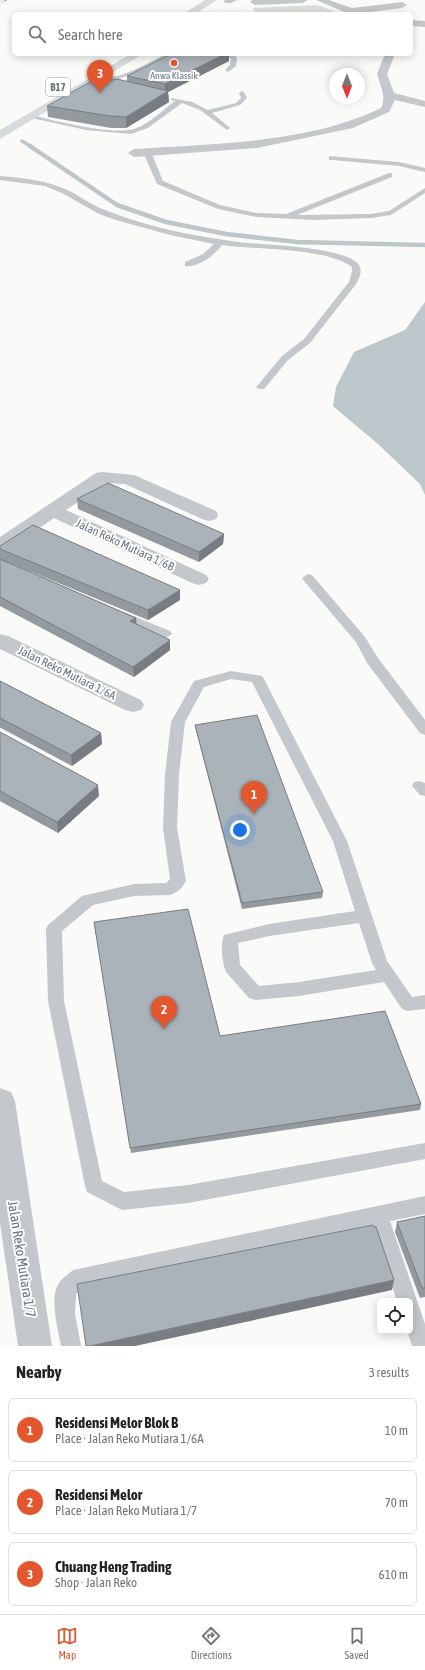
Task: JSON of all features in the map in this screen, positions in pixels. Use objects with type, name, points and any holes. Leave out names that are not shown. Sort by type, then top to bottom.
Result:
[{"type":"main road","points":[[191,12],[212,0]]},
{"type":"main road","points":[[209,12],[230,0]]},
{"type":"main road","points":[[103,62],[114,56]]},
{"type":"main road","name":"B17","points":[[0,135],[135,56]]},
{"type":"street","points":[[255,2],[303,0]]},
{"type":"street","points":[[321,0],[352,12]]},
{"type":"street","points":[[335,5],[368,0]]},
{"type":"street","points":[[360,12],[402,4]]},
{"type":"street","points":[[413,23],[425,24]]},
{"type":"street","points":[[134,153],[257,144],[349,126],[385,110],[389,103],[389,95],[382,74],[389,56]]},
{"type":"street","points":[[389,95],[425,104]]},
{"type":"street","points":[[0,546],[51,510],[102,477],[128,480],[209,515]]},
{"type":"street","name":"Jalan Reko Mutiara 1/6B","points":[[51,510],[199,579]]},
{"type":"street","name":"Jalan Reko Mutiara 1/6A","points":[[0,641],[133,705]]},
{"type":"street","name":"Jalan Reko Mutiara 1/7","points":[[0,1102],[8,1230],[35,1346]]},
{"type":"lane","points":[[106,82],[148,66],[166,56]]},
{"type":"lane","points":[[228,70],[235,62],[232,56]]},
{"type":"lane","points":[[95,79],[117,87]]},
{"type":"lane","points":[[208,112],[238,104],[244,98],[242,93]]},
{"type":"lane","points":[[164,98],[195,104],[208,112],[227,128]]},
{"type":"lane","points":[[30,118],[113,132],[128,132],[139,130],[180,101]]},
{"type":"lane","points":[[96,139],[113,132]]},
{"type":"lane","points":[[147,152],[160,182],[218,207],[256,215],[314,218],[371,216],[391,213],[425,190]]},
{"type":"lane","points":[[332,158],[399,164],[425,170]]},
{"type":"lane","points":[[286,216],[389,175]]},
{"type":"lane","points":[[0,178],[29,180],[49,184],[101,211],[124,220],[181,236],[219,242],[332,255],[350,260],[356,266],[357,272],[353,282],[307,341],[285,358],[261,387]]},
{"type":"lane","points":[[188,264],[208,255],[217,248],[219,242]]},
{"type":"lane","points":[[308,578],[360,640],[372,660],[425,730]]},
{"type":"lane","points":[[108,609],[166,634]]},
{"type":"lane","points":[[425,1002],[408,1004],[380,963],[340,841],[257,679],[231,675],[199,684],[178,722],[172,775],[170,828],[178,881],[170,889],[134,890],[88,900],[54,929],[56,1001],[94,1186],[122,1201],[188,1194],[425,1151]]},
{"type":"lane","points":[[365,916],[269,930],[230,939],[232,967],[255,993],[299,989],[388,975]]},
{"type":"lane","points":[[70,1346],[64,1314],[66,1290],[80,1277],[425,1205]]},
{"type":"lane","points":[[378,1214],[406,1298]]},
{"type":"lane","points":[[413,1319],[422,1346]]},
{"type":"shaded area","points":[[317,5],[336,12],[255,12],[253,8]]},
{"type":"shaded area","points":[[425,302],[425,495],[420,484],[378,444],[333,406],[336,387],[354,352],[405,330]]},
{"type":"building","points":[[167,56],[221,56],[165,84],[127,76]]},
{"type":"building","points":[[97,78],[117,79],[168,91],[126,117],[110,116],[47,106]]},
{"type":"building","points":[[108,483],[224,534],[199,552],[77,499]]},
{"type":"building","points":[[33,525],[180,590],[148,610],[0,549],[0,546]]},
{"type":"building","points":[[0,559],[136,618],[130,621],[170,640],[133,667],[0,597]]},
{"type":"building","points":[[0,681],[101,733],[71,755],[0,718]]},
{"type":"building","points":[[257,715],[323,892],[242,903],[195,725]]},
{"type":"building","points":[[0,732],[98,785],[57,822],[0,791]]},
{"type":"building","points":[[188,909],[220,1036],[385,1011],[421,1104],[130,1148],[94,922]]},
{"type":"building","points":[[425,1216],[425,1288],[422,1288],[397,1222]]},
{"type":"building","points":[[373,1225],[376,1227],[394,1280],[86,1346],[77,1284]]},
{"type":"waterway","points":[[22,141],[32,147]]},
{"type":"waterway","points":[[30,146],[117,205],[166,222],[226,234],[297,242],[425,245]]},
{"type":"railway","points":[[0,2],[6,0]]},
{"type":"place","name":"Anwa Klassik","points":[[174,63]]},
{"type":"place","name":"Chuang Heng Trading","points":[[100,93]]},
{"type":"place","name":"Residensi Melor Blok B","points":[[254,814]]},
{"type":"place","name":"Residensi Melor","points":[[164,1029]]}]
